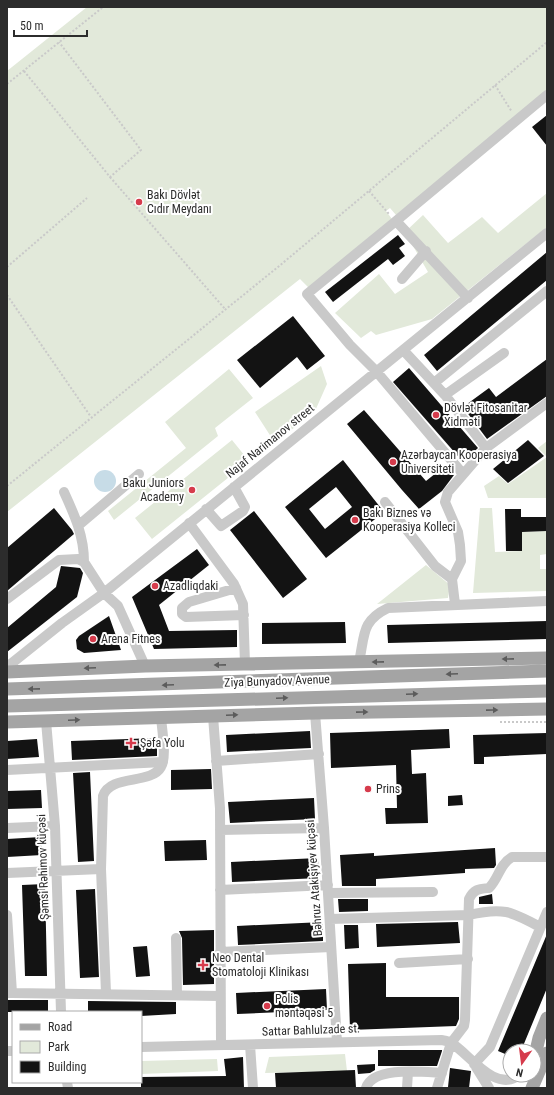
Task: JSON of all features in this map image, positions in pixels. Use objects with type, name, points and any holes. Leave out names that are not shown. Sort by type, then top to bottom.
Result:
[{"type":"main road","name":"Ziya Bunyadov Avenue","points":[[7,672],[145,666],[547,658]]},
{"type":"main road","name":"Ziya Bunyadov Avenue","points":[[7,689],[547,671]]},
{"type":"main road","name":"Ziya Bunyadov Avenue","points":[[7,706],[547,691]]},
{"type":"main road","points":[[7,722],[315,713],[547,709]]},
{"type":"main road","points":[[538,1043],[547,1018]]},
{"type":"main road","points":[[532,1088],[547,1053]]},
{"type":"street","points":[[463,474],[376,371],[350,345],[307,294],[547,94]]},
{"type":"street","points":[[396,221],[426,251],[468,298]]},
{"type":"street","name":"Najaf Narimanov street","points":[[7,667],[62,623],[104,593],[376,371],[404,351],[547,233]]},
{"type":"street","points":[[402,279],[426,251]]},
{"type":"street","points":[[434,383],[547,291]]},
{"type":"street","points":[[404,351],[445,395],[486,448]]},
{"type":"street","points":[[445,395],[504,353]]},
{"type":"street","points":[[455,604],[452,579],[461,561],[460,545],[458,532],[447,506],[446,496],[486,448],[547,403]]},
{"type":"street","points":[[79,525],[140,474]]},
{"type":"street","points":[[206,509],[221,526],[243,511],[245,507],[234,487]]},
{"type":"street","points":[[64,492],[79,525],[84,546],[84,562]]},
{"type":"street","points":[[385,502],[435,566],[452,579]]},
{"type":"street","points":[[189,523],[236,588],[243,604],[245,664]]},
{"type":"street","points":[[7,599],[59,560],[78,559],[84,562],[104,593],[118,606],[145,666]]},
{"type":"street","points":[[236,588],[189,602],[182,608],[182,614],[186,617],[244,615]]},
{"type":"street","points":[[359,662],[367,625],[375,615],[388,608],[547,601]]},
{"type":"street","name":"Bəhruz Atakişiyev küçəsi","points":[[315,713],[324,828],[337,1042]]},
{"type":"street","points":[[213,716],[220,830],[221,1046]]},
{"type":"street","points":[[106,993],[101,869],[103,796],[105,790],[111,786],[155,773],[161,768],[163,762],[161,718]]},
{"type":"street","name":"Şəmsi Rəhimov küçəsi","points":[[46,721],[55,826],[59,994],[61,1011]]},
{"type":"street","points":[[216,761],[318,754]]},
{"type":"street","points":[[7,770],[163,762]]},
{"type":"street","points":[[7,828],[55,826]]},
{"type":"street","points":[[220,830],[324,828]]},
{"type":"street","points":[[437,1088],[451,1043],[464,1026],[468,959],[469,899],[472,893],[476,890],[489,888],[507,860],[516,856],[547,857]]},
{"type":"street","points":[[7,873],[101,869]]},
{"type":"street","points":[[220,890],[328,889],[433,892]]},
{"type":"street","points":[[330,919],[469,915],[490,910],[507,911],[540,927]]},
{"type":"street","points":[[474,1064],[490,1047],[547,912]]},
{"type":"street","points":[[7,915],[9,993],[106,993],[220,996]]},
{"type":"street","points":[[176,938],[177,995]]},
{"type":"street","points":[[220,952],[331,947]]},
{"type":"street","points":[[399,963],[468,959]]},
{"type":"street","points":[[536,1043],[539,1038]]},
{"type":"street","name":"Sattar Bahlulzade st.","points":[[142,1047],[442,1040],[451,1043]]},
{"type":"street","points":[[451,1043],[474,1064],[502,1079]]},
{"type":"street","points":[[250,1045],[253,1088]]},
{"type":"street","points":[[474,1064],[489,1088]]},
{"type":"street","points":[[366,1088],[373,1078],[392,1072],[442,1074]]},
{"type":"street","points":[[407,1088],[408,1072]]},
{"type":"path","points":[[7,84],[103,7]]},
{"type":"path","points":[[59,42],[141,150],[110,177]]},
{"type":"path","points":[[7,486],[369,191],[547,42]]},
{"type":"path","points":[[24,71],[110,177],[225,309]]},
{"type":"path","points":[[496,85],[516,120]]},
{"type":"path","points":[[369,191],[396,221]]},
{"type":"path","points":[[7,267],[87,198]]},
{"type":"path","points":[[7,296],[91,417]]},
{"type":"green space","points":[[87,7],[547,7],[547,92],[396,215],[390,208],[386,211],[392,219],[309,288],[300,279],[7,512],[7,71]]},
{"type":"green space","points":[[547,193],[547,227],[432,319],[376,335],[371,331],[361,338],[335,313],[379,274],[395,294],[428,272],[405,232],[423,215],[448,243],[482,217],[498,233]]},
{"type":"green space","points":[[321,366],[327,384],[315,411],[275,443],[255,412]]},
{"type":"green space","points":[[229,369],[253,398],[215,428],[218,436],[114,520],[108,511],[186,448],[165,422]]},
{"type":"green space","name":"Baku Juniors Academy","points":[[232,440],[249,461],[152,539],[135,518]]},
{"type":"green space","points":[[547,441],[547,457],[538,448]]},
{"type":"green space","points":[[547,457],[546,498],[488,498],[484,486],[499,476],[508,484]]},
{"type":"green space","points":[[480,508],[492,508],[495,552],[522,551],[522,532],[547,531],[547,554],[540,555],[540,569],[547,569],[547,591],[473,593]]},
{"type":"green space","points":[[426,565],[450,585],[448,598],[377,604]]},
{"type":"green space","points":[[345,1054],[347,1071],[265,1073],[269,1057]]},
{"type":"green space","points":[[217,1059],[218,1071],[142,1074],[142,1061]]},
{"type":"water","points":[[101,470],[109,470],[116,477],[116,485],[109,492],[101,492],[94,485],[94,477]]},
{"type":"building","points":[[547,115],[547,146],[532,127]]},
{"type":"building","points":[[398,235],[405,244],[399,248],[405,256],[393,265],[388,259],[333,302],[325,292]]},
{"type":"building","points":[[547,252],[547,280],[437,371],[424,355]]},
{"type":"building","points":[[293,316],[325,356],[307,370],[297,357],[260,388],[237,360]]},
{"type":"building","points":[[547,359],[547,396],[487,439],[463,407],[489,388],[496,397]]},
{"type":"building","name":"Dövlət Fitosanitar Xidməti","points":[[409,368],[478,448],[463,462],[393,382]]},
{"type":"building","points":[[364,410],[426,481],[446,465],[454,475],[442,491],[419,509],[347,424]]},
{"type":"building","points":[[528,440],[544,456],[508,483],[493,469]]},
{"type":"building","points":[[343,460],[384,512],[326,558],[285,507]],"holes":[[[336,487],[352,507],[325,529],[309,509]]]},
{"type":"building","points":[[54,508],[74,534],[7,591],[7,548]]},
{"type":"building","points":[[505,509],[521,509],[521,517],[547,517],[547,531],[522,532],[522,551],[506,551]]},
{"type":"building","points":[[254,511],[307,579],[283,598],[230,530]]},
{"type":"building","points":[[197,549],[209,565],[159,605],[169,631],[237,630],[237,647],[154,649],[132,597]]},
{"type":"building","points":[[61,566],[80,568],[83,573],[77,597],[7,652],[7,628],[56,587]]},
{"type":"building","points":[[109,616],[121,650],[84,653],[77,649],[76,640],[79,636]]},
{"type":"building","points":[[547,621],[547,639],[388,643],[387,625]]},
{"type":"building","points":[[345,622],[346,643],[262,644],[262,623]]},
{"type":"building","points":[[449,729],[450,748],[411,750],[412,774],[426,773],[428,823],[386,824],[385,808],[397,808],[396,765],[331,768],[330,733]]},
{"type":"building","points":[[310,731],[311,748],[227,752],[226,735]]},
{"type":"building","points":[[547,733],[547,754],[484,757],[484,764],[474,764],[473,735]]},
{"type":"building","points":[[157,738],[157,756],[72,760],[71,741]]},
{"type":"building","points":[[37,739],[39,757],[7,759],[7,741]]},
{"type":"building","points":[[211,769],[212,789],[171,790],[171,770]]},
{"type":"building","points":[[90,772],[94,861],[78,862],[73,773]]},
{"type":"building","points":[[41,790],[42,808],[7,809],[7,791]]},
{"type":"building","points":[[462,795],[463,805],[448,806],[448,796]]},
{"type":"building","points":[[314,798],[315,819],[230,823],[228,802]]},
{"type":"building","points":[[41,837],[42,855],[7,857],[7,839]]},
{"type":"building","points":[[206,840],[207,860],[165,861],[164,841]]},
{"type":"building","points":[[495,848],[496,865],[494,868],[465,869],[465,873],[376,879],[376,886],[342,886],[340,855],[374,853],[374,856]]},
{"type":"building","points":[[318,858],[319,878],[232,882],[231,862]]},
{"type":"building","points":[[45,884],[47,976],[25,976],[22,885]]},
{"type":"building","points":[[95,889],[99,977],[80,978],[76,890]]},
{"type":"building","points":[[492,894],[493,904],[479,904],[479,897]]},
{"type":"building","points":[[338,899],[368,899],[368,911],[339,912]]},
{"type":"building","points":[[323,922],[323,941],[238,945],[237,926]]},
{"type":"building","points":[[458,922],[460,943],[377,947],[376,924]]},
{"type":"building","points":[[344,925],[358,925],[359,948],[345,949]]},
{"type":"building","points":[[214,930],[214,984],[183,985],[182,938],[179,931]]},
{"type":"building","points":[[547,934],[547,988],[524,1043],[502,1043],[502,1053],[498,1051]]},
{"type":"building","points":[[147,946],[150,976],[136,977],[133,947]]},
{"type":"building","points":[[386,963],[386,997],[459,997],[459,1019],[456,1026],[350,1030],[348,964]]},
{"type":"building","points":[[326,989],[327,1010],[237,1014],[236,993]]},
{"type":"building","points":[[7,1000],[48,1000],[48,1011],[7,1012]]},
{"type":"building","points":[[88,1001],[176,1002],[176,1014],[142,1016],[142,1011],[88,1011]]},
{"type":"building","points":[[378,1050],[442,1051],[437,1066],[378,1066]]},
{"type":"building","points":[[243,1057],[244,1088],[141,1088],[142,1077],[226,1076],[224,1059]]},
{"type":"building","points":[[375,1064],[375,1070],[370,1073],[358,1074],[357,1065]]},
{"type":"building","points":[[450,1068],[471,1071],[469,1088],[448,1087]]},
{"type":"building","points":[[355,1070],[356,1088],[276,1088],[275,1073]]},
{"type":"place","name":"Bakı Dövlət Cıdır Meydanı","points":[[139,202]]},
{"type":"place","name":"Dövlət Fitosanitar Xidməti","points":[[436,415]]},
{"type":"place","name":"Azərbaycan Kooperasiya Universiteti","points":[[393,462]]},
{"type":"place","name":"Baku Juniors Academy","points":[[192,490]]},
{"type":"place","name":"Bakı Biznes və Kooperasiya Kolleci","points":[[355,520]]},
{"type":"place","name":"Azadliqdaki","points":[[155,586]]},
{"type":"place","name":"Arena Fitnes","points":[[93,639]]},
{"type":"place","name":"Şəfa Yolu","points":[[131,743]]},
{"type":"place","name":"Prins","points":[[368,789]]},
{"type":"place","name":"Neo Dental Stomatoloji Klinikası","points":[[203,965]]},
{"type":"place","name":"Polis məntəqəsi 5","points":[[267,1006]]}]
